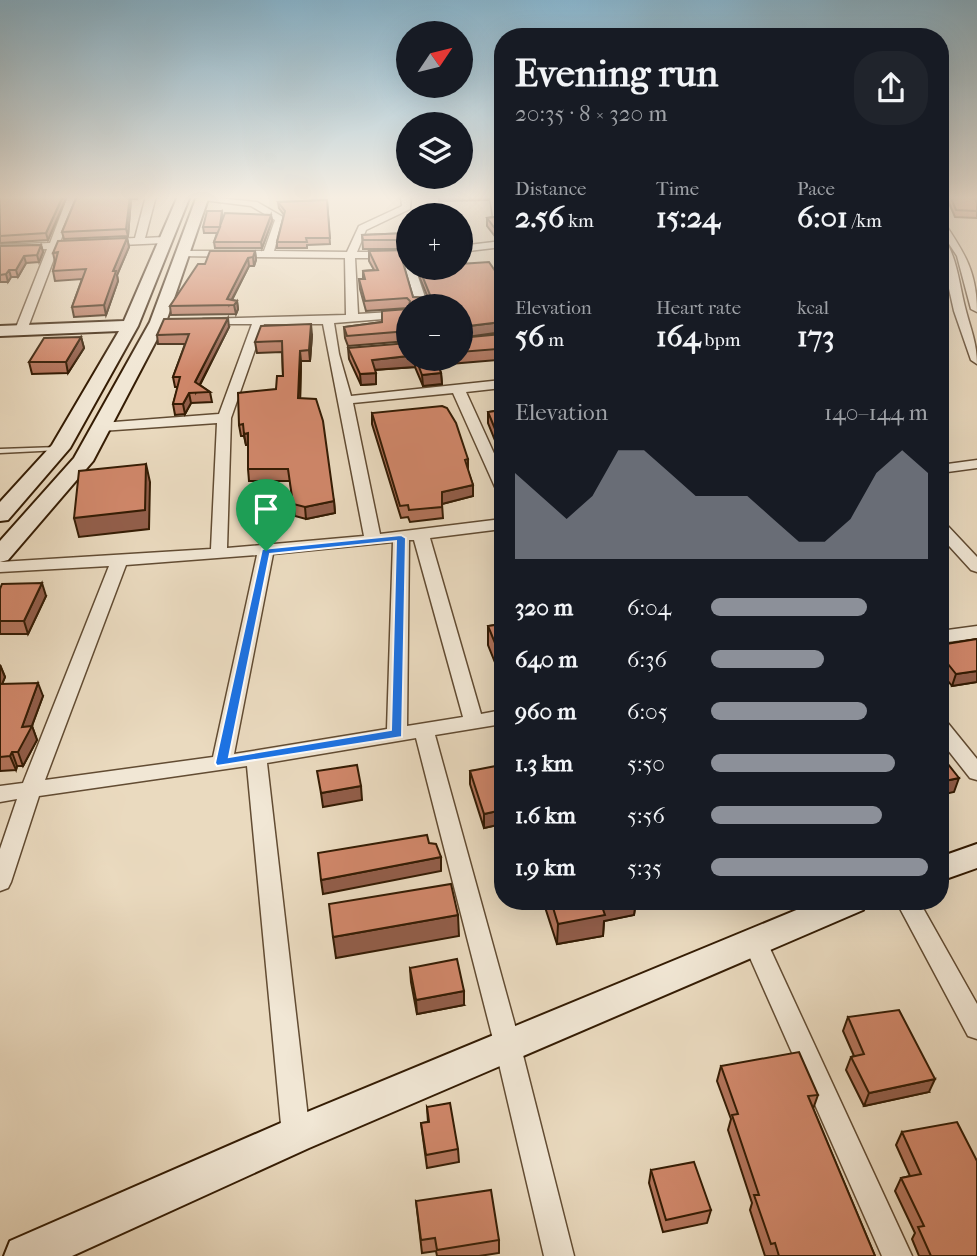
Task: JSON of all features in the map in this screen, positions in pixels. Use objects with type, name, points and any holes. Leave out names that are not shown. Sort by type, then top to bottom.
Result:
[{"type":"main road","points":[[0,515],[60,449],[130,326],[159,255]]},
{"type":"main road","points":[[0,555],[83,461],[164,322],[182,255]]},
{"type":"main road","points":[[156,264],[181,258]]},
{"type":"main road","points":[[0,331],[130,326]]},
{"type":"main road","points":[[949,866],[977,856]]},
{"type":"main road","points":[[25,1256],[296,1135],[831,910]]},
{"type":"street","points":[[20,330],[51,255]]},
{"type":"street","points":[[961,255],[977,309]]},
{"type":"street","points":[[350,256],[352,319]]},
{"type":"street","points":[[181,258],[396,258]]},
{"type":"street","points":[[949,258],[964,326],[977,360]]},
{"type":"street","points":[[196,321],[328,320],[396,315]]},
{"type":"street","points":[[328,320],[339,354],[345,400],[373,541]]},
{"type":"street","points":[[219,555],[225,418],[259,321]]},
{"type":"street","points":[[345,400],[494,385]]},
{"type":"street","points":[[458,389],[494,469]]},
{"type":"street","points":[[101,427],[225,418]]},
{"type":"street","points":[[949,468],[977,464]]},
{"type":"street","points":[[0,568],[266,551],[401,538],[494,525]]},
{"type":"street","points":[[421,535],[474,722]]},
{"type":"street","points":[[949,537],[977,568]]},
{"type":"street","points":[[397,734],[401,538]]},
{"type":"street","points":[[222,763],[266,551]]},
{"type":"street","points":[[0,882],[31,789],[119,561]]},
{"type":"street","points":[[949,636],[977,632]]},
{"type":"street","points":[[0,794],[222,763],[494,718]]},
{"type":"street","points":[[424,730],[508,1047],[559,1256]]},
{"type":"street","points":[[949,738],[977,773]]},
{"type":"street","points":[[256,757],[296,1135]]},
{"type":"street","points":[[912,910],[977,1028]]},
{"type":"street","points":[[755,942],[897,1256]]},
{"type":"lane","points":[[0,451],[60,449]]},
{"type":"building","points":[[0,255],[37,255],[24,256],[16,270],[0,275]]},
{"type":"building","points":[[57,255],[120,255],[104,305],[72,307],[86,269],[53,271]]},
{"type":"building","points":[[209,255],[254,255],[248,258],[227,299],[237,301],[234,305],[170,306],[198,264],[205,264]]},
{"type":"building","points":[[371,255],[396,255],[396,280],[408,280],[412,294],[396,294],[396,299],[365,301],[359,279],[365,279],[363,271],[378,270]]},
{"type":"building","points":[[489,262],[494,269],[494,323],[473,325],[473,294],[430,294],[424,280],[473,280],[473,263]]},
{"type":"building","points":[[396,310],[396,332],[347,336],[344,327],[382,322],[382,311]]},
{"type":"building","points":[[228,318],[195,382],[210,392],[189,393],[183,404],[173,404],[180,377],[173,377],[189,334],[157,335],[164,319]]},
{"type":"building","points":[[311,324],[309,350],[300,351],[298,398],[316,399],[323,421],[334,501],[305,507],[293,504],[288,469],[248,469],[248,433],[244,434],[243,424],[239,425],[238,393],[276,389],[277,376],[283,376],[282,341],[255,342],[261,326]]},
{"type":"building","points":[[494,335],[494,349],[473,351],[473,337]]},
{"type":"building","points":[[81,337],[66,362],[29,362],[44,338]]},
{"type":"building","points":[[396,344],[396,357],[372,360],[376,373],[360,374],[348,348]]},
{"type":"building","points":[[420,371],[441,373],[422,375]]},
{"type":"building","points":[[442,406],[447,408],[456,423],[473,485],[442,492],[442,507],[409,510],[408,505],[400,506],[372,413]]},
{"type":"building","points":[[494,411],[494,427],[488,412]]},
{"type":"building","points":[[146,464],[145,510],[74,518],[79,471]]},
{"type":"building","points":[[42,583],[24,621],[0,621],[2,584]]},
{"type":"building","points":[[494,625],[494,641],[488,626]]},
{"type":"building","points":[[977,639],[977,671],[956,674],[949,665],[949,644]]},
{"type":"building","points":[[38,683],[22,727],[32,726],[18,752],[0,757],[0,684]]},
{"type":"building","points":[[357,765],[361,786],[321,793],[317,771]]},
{"type":"building","points":[[949,765],[959,778],[949,780]]},
{"type":"building","points":[[494,766],[494,812],[484,814],[470,771]]},
{"type":"building","points":[[427,835],[429,843],[436,844],[441,857],[321,880],[318,853]]},
{"type":"building","points":[[451,884],[458,915],[333,937],[329,904]]},
{"type":"building","points":[[554,910],[603,910],[605,915],[558,924]]},
{"type":"building","points":[[457,959],[464,991],[416,1000],[410,968]]},
{"type":"building","points":[[899,1010],[935,1079],[869,1093],[851,1057],[864,1054],[848,1017]]},
{"type":"building","points":[[799,1052],[818,1095],[808,1096],[875,1256],[779,1256],[775,1243],[771,1244],[754,1195],[759,1195],[732,1115],[738,1114],[721,1066]]},
{"type":"building","points":[[450,1103],[458,1149],[426,1155],[421,1123],[429,1122],[427,1107]]},
{"type":"building","points":[[957,1122],[977,1161],[977,1256],[931,1256],[918,1227],[924,1226],[901,1178],[921,1174],[902,1132]]},
{"type":"building","points":[[694,1162],[711,1210],[666,1220],[651,1170]]},
{"type":"building","points":[[491,1190],[499,1240],[437,1250],[435,1238],[421,1240],[416,1201]]},
{"type":"route","points":[[401,538],[397,734],[222,763],[266,551],[401,538]]}]
